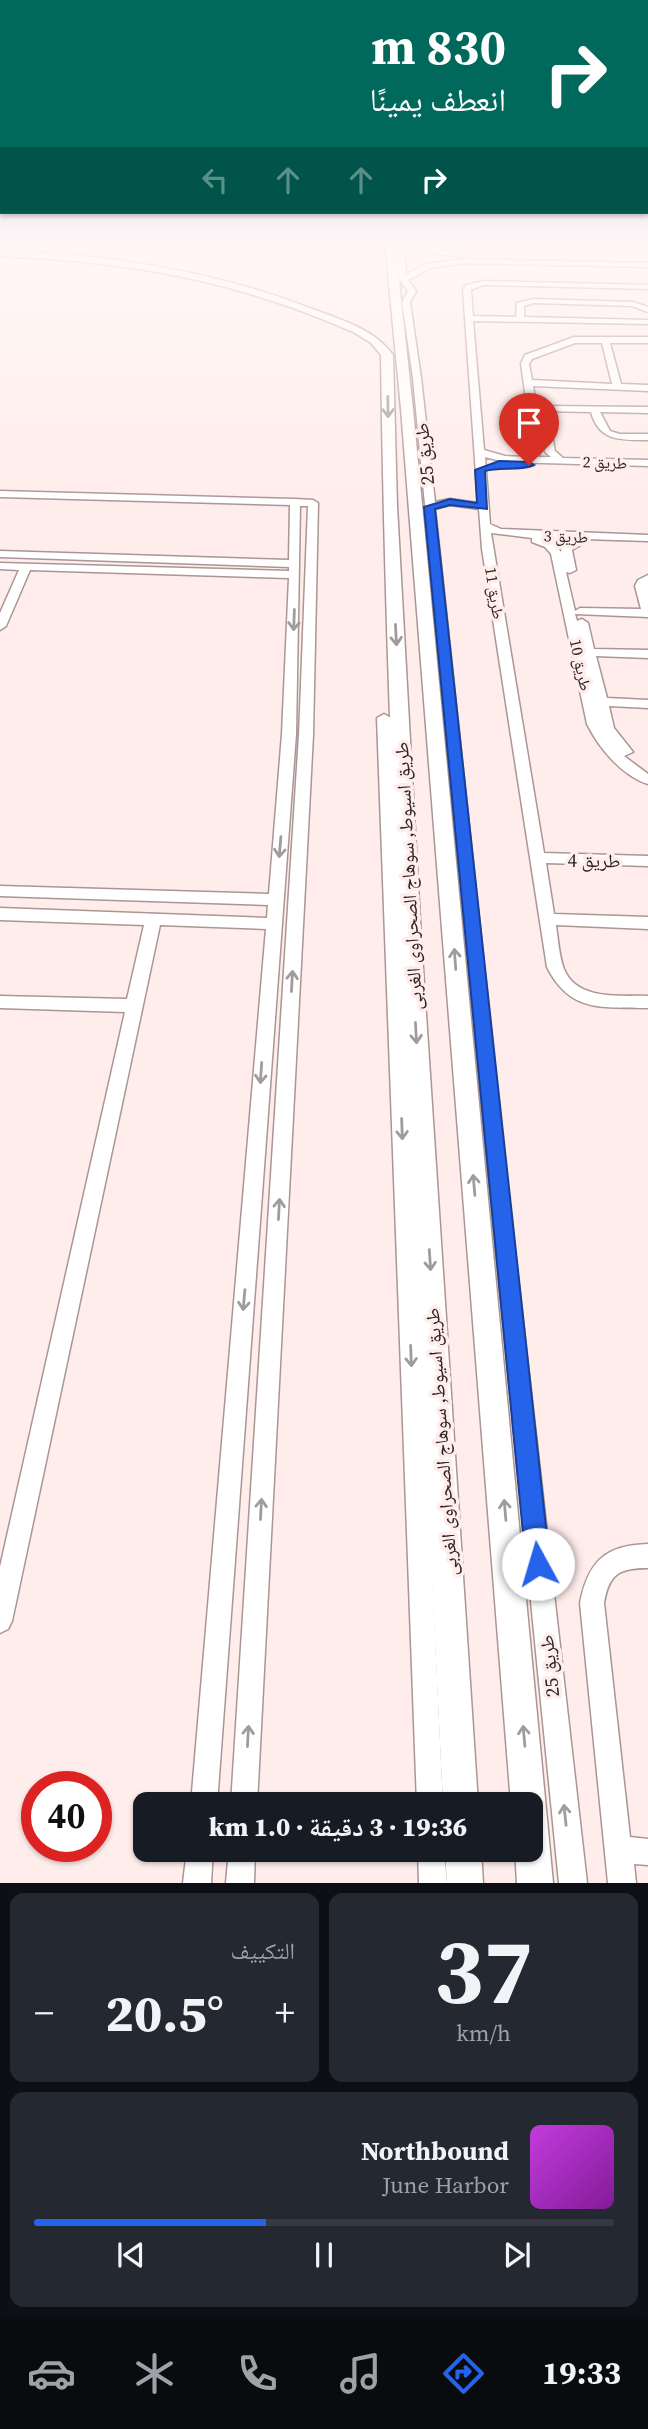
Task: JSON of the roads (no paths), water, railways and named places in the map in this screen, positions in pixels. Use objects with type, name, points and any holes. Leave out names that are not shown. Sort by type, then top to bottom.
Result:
[{"type":"main road","name":"طريق اسيوط, سوهاج الصحراوى الغربى","points":[[356,331],[383,348],[387,363],[392,718],[460,1792]]},
{"type":"main road","name":"طريق اسيوط, سوهاج الصحراوى الغربى","points":[[405,331],[528,1792]]},
{"type":"main road","points":[[464,1862],[465,1883]]},
{"type":"main road","points":[[534,1862],[536,1883]]},
{"type":"street","name":"طريق 25","points":[[408,331],[417,378],[572,1883]]},
{"type":"street","name":"طريق 11","points":[[471,331],[487,549],[555,967],[560,980],[569,990],[583,998],[648,1002]]},
{"type":"street","points":[[560,460],[548,448],[543,409],[526,360],[544,347],[574,340],[648,342]]},
{"type":"street","points":[[531,460],[538,448],[535,362],[572,345],[606,341]]},
{"type":"street","points":[[606,341],[617,387]]},
{"type":"street","points":[[534,383],[648,388]]},
{"type":"street","points":[[543,409],[648,410]]},
{"type":"street","points":[[595,410],[598,426],[604,432],[619,436],[648,437]]},
{"type":"street","name":"طريق 2","points":[[479,452],[497,458],[648,465]]},
{"type":"street","name":"طريق 2","points":[[480,470],[499,464],[648,465]]},
{"type":"street","points":[[429,499],[482,492]]},
{"type":"street","points":[[0,494],[304,503]]},
{"type":"street","points":[[429,499],[483,507]]},
{"type":"street","points":[[205,1792],[289,734],[295,570],[304,503]]},
{"type":"street","points":[[245,1792],[306,749],[304,503]]},
{"type":"street","name":"طريق 3","points":[[485,525],[498,532],[516,534],[648,540]]},
{"type":"street","name":"طريق 3","points":[[487,549],[507,540],[648,540]]},
{"type":"street","name":"طريق 10","points":[[536,540],[549,545],[556,553],[583,652],[601,702],[606,737]]},
{"type":"street","name":"طريق 10","points":[[580,541],[569,546],[566,553],[580,612],[594,724],[606,737],[617,757],[648,779]]},
{"type":"street","points":[[0,554],[295,570]]},
{"type":"street","points":[[0,580],[3,566],[295,570]]},
{"type":"street","points":[[0,626],[26,567]]},
{"type":"street","points":[[580,612],[648,613],[641,586],[648,578]]},
{"type":"street","points":[[583,652],[648,654]]},
{"type":"street","points":[[601,702],[648,704]]},
{"type":"street","points":[[392,718],[430,1792]]},
{"type":"street","points":[[606,737],[648,767]]},
{"type":"street","name":"طريق 4","points":[[539,858],[648,861]]},
{"type":"street","points":[[0,891],[275,900]]},
{"type":"street","points":[[0,914],[273,924]]},
{"type":"street","points":[[548,919],[648,923]]},
{"type":"street","points":[[0,1621],[153,920]]},
{"type":"street","points":[[1,1004],[134,1006]]},
{"type":"street","points":[[622,1883],[592,1603],[595,1584],[605,1568],[619,1558],[648,1556]]},
{"type":"street","points":[[618,1850],[648,1852]]},
{"type":"street","points":[[197,1883],[199,1862]]},
{"type":"street","points":[[240,1883],[241,1862]]},
{"type":"street","points":[[432,1862],[433,1883]]}]
